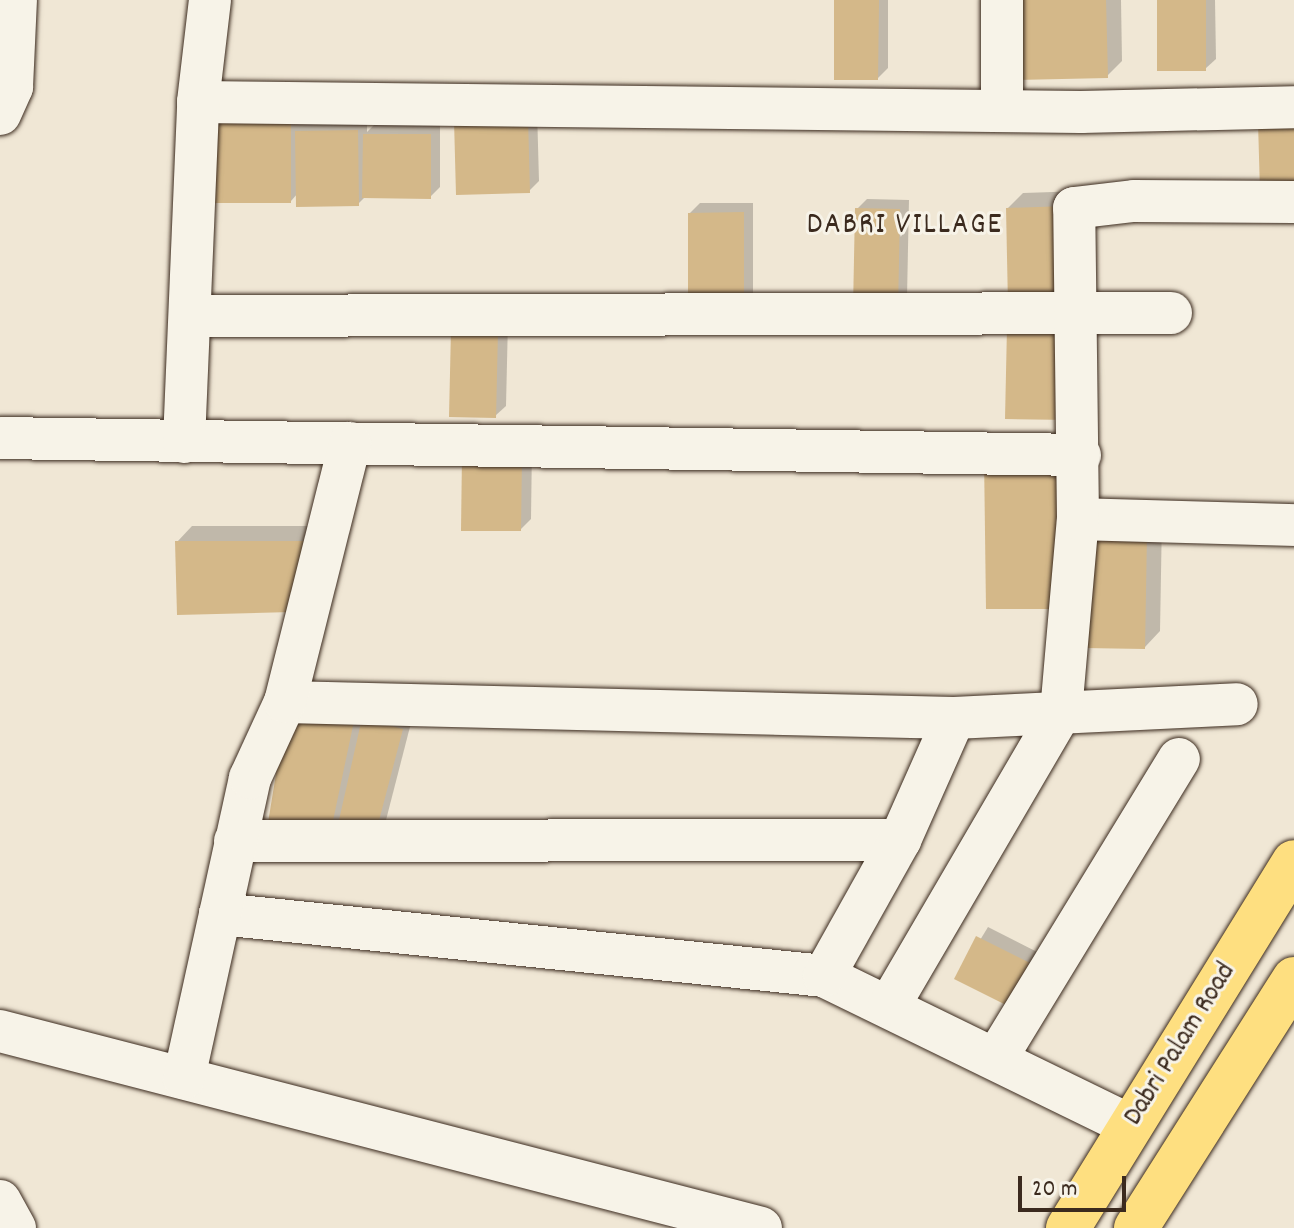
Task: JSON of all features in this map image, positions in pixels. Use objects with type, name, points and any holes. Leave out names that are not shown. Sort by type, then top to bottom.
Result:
[{"type":"main road","name":"Dabri Palam Road","points":[[1068,1228],[1294,862]]},
{"type":"main road","points":[[1136,1228],[1294,979]]},
{"type":"street","points":[[0,114],[12,87],[16,0]]},
{"type":"street","points":[[184,442],[198,102],[210,0]]},
{"type":"street","points":[[1002,0],[1002,108]]},
{"type":"street","points":[[198,102],[1294,107]]},
{"type":"street","points":[[889,1006],[1061,712],[1078,519],[1080,455],[1079,313],[1074,208],[1134,201],[1294,202]]},
{"type":"street","points":[[190,316],[1171,313]]},
{"type":"street","points":[[0,438],[1080,455]]},
{"type":"street","points":[[184,1078],[250,778],[285,702],[350,443]]},
{"type":"street","points":[[1078,519],[1294,525]]},
{"type":"street","points":[[285,702],[954,718],[1237,704]]},
{"type":"street","points":[[824,976],[900,840],[954,718]]},
{"type":"street","points":[[997,1057],[1179,759]]},
{"type":"street","points":[[235,841],[900,840]]},
{"type":"street","points":[[220,914],[824,976],[997,1057],[1130,1125]]},
{"type":"street","points":[[0,1031],[761,1228]]},
{"type":"street","points":[[0,1201],[15,1228]]},
{"type":"building","points":[[834,0],[879,0],[878,80],[834,80]]},
{"type":"building","points":[[1012,0],[1106,0],[1108,78],[1014,80]]},
{"type":"building","points":[[1157,0],[1206,0],[1206,71],[1157,71]]},
{"type":"building","points":[[528,118],[530,193],[456,195],[454,120]]},
{"type":"building","points":[[291,121],[291,203],[203,203],[202,122]]},
{"type":"building","points":[[1258,122],[1294,122],[1294,191],[1260,192]]},
{"type":"building","points":[[358,130],[359,206],[296,207],[295,131]]},
{"type":"building","points":[[363,134],[431,134],[431,199],[362,198]]},
{"type":"building","points":[[1068,206],[1071,303],[1008,305],[1006,208]]},
{"type":"building","points":[[855,208],[900,209],[898,310],[853,309]]},
{"type":"building","points":[[744,212],[744,307],[688,308],[688,213]]},
{"type":"building","points":[[1007,327],[1072,328],[1071,420],[1005,419]]},
{"type":"building","points":[[451,329],[498,330],[496,418],[449,417]]},
{"type":"building","points":[[462,455],[522,456],[521,531],[461,531]]},
{"type":"building","points":[[1064,455],[1065,609],[986,609],[984,456]]},
{"type":"building","points":[[1086,530],[1147,532],[1145,649],[1084,648]]},
{"type":"building","points":[[175,541],[308,541],[292,612],[177,615]]},
{"type":"building","points":[[287,707],[354,721],[330,835],[266,835]]},
{"type":"building","points":[[362,718],[403,729],[375,836],[335,838]]},
{"type":"building","points":[[976,936],[1042,969],[1020,1012],[954,979]]},
{"type":"district","name":"DABRI VILLAGE","points":[[905,227]]}]
